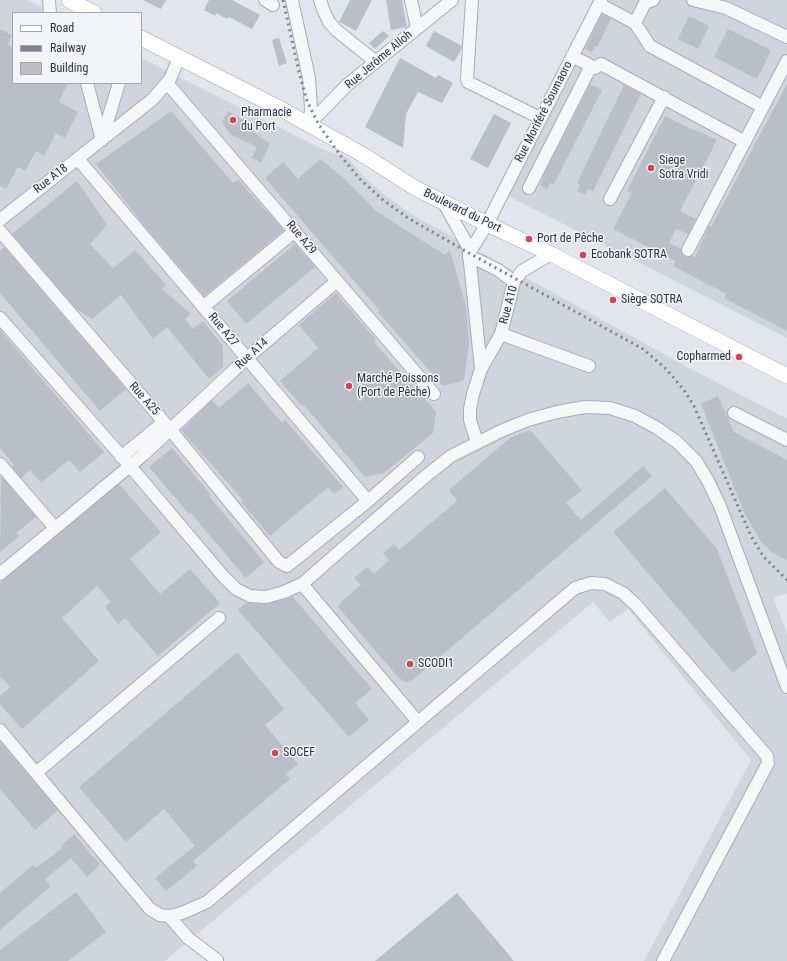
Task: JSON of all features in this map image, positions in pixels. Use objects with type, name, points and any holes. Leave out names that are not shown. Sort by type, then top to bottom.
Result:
[{"type":"main road","points":[[69,0],[92,12]]},
{"type":"main road","name":"Boulevard du Port","points":[[142,39],[309,123],[415,188],[551,254],[787,376]]},
{"type":"street","points":[[49,0],[50,12]]},
{"type":"street","points":[[292,0],[309,78],[311,93],[309,123]]},
{"type":"street","points":[[320,0],[322,9],[329,22],[336,30],[376,62]]},
{"type":"street","points":[[411,0],[417,28]]},
{"type":"street","name":"Rue Jerôme Alloh","points":[[309,123],[347,86],[452,0]]},
{"type":"street","points":[[472,0],[468,82],[540,118]]},
{"type":"street","points":[[693,0],[726,8],[787,37]]},
{"type":"street","points":[[635,23],[646,1]]},
{"type":"street","points":[[600,2],[635,23],[650,46],[763,107]]},
{"type":"street","name":"Rue Moriféré Soumaoro","points":[[487,224],[600,2]]},
{"type":"street","points":[[572,56],[596,68],[599,64],[601,64],[744,142]]},
{"type":"street","name":"Rue A18","points":[[0,220],[153,99],[174,72],[179,58]]},
{"type":"street","points":[[688,250],[787,61]]},
{"type":"street","points":[[529,188],[590,66]]},
{"type":"street","name":"Rue A29","points":[[167,82],[434,394]]},
{"type":"street","points":[[87,84],[102,140]]},
{"type":"street","points":[[102,140],[118,84]]},
{"type":"street","points":[[610,199],[664,97]]},
{"type":"street","name":"Rue A27","points":[[78,159],[368,501]]},
{"type":"street","name":"Rue A10","points":[[444,203],[470,254],[481,369]]},
{"type":"street","points":[[487,224],[470,254],[478,260],[498,270],[514,282]]},
{"type":"street","name":"Rue A25","points":[[0,231],[167,426],[279,562],[287,566],[368,501]]},
{"type":"street","points":[[203,307],[295,231]]},
{"type":"street","name":"Rue A10","points":[[477,442],[470,420],[470,409],[481,369],[501,334],[514,282],[522,271],[551,254]]},
{"type":"street","name":"Rue A14","points":[[167,426],[337,281]]},
{"type":"street","points":[[0,318],[130,466],[223,576],[236,589],[250,596],[266,597],[284,592],[302,584],[427,475],[451,456],[477,442],[528,420],[557,412],[585,407],[610,408],[636,416],[658,428],[677,442],[696,461],[708,481],[720,506],[787,688]]},
{"type":"street","points":[[501,334],[589,366]]},
{"type":"street","points":[[734,413],[787,440]]},
{"type":"street","points":[[121,457],[167,426]]},
{"type":"street","points":[[0,574],[130,466],[167,426]]},
{"type":"street","points":[[368,501],[418,457]]},
{"type":"street","points":[[0,464],[55,528]]},
{"type":"street","points":[[0,730],[150,909],[160,915],[169,916],[182,913],[208,902],[575,588],[591,583],[606,584],[623,593],[630,599],[767,756],[768,763],[663,961]]},
{"type":"street","points":[[302,584],[418,722]]},
{"type":"street","points":[[36,773],[219,618]]},
{"type":"street","points":[[169,916],[188,938],[217,961]]},
{"type":"shaded area","points":[[0,0],[28,0],[51,12],[12,12],[12,84],[142,84],[142,59],[324,150],[348,158],[363,176],[386,196],[411,214],[687,367],[787,419],[787,594],[773,597],[787,634],[787,961],[644,961],[751,760],[628,609],[610,622],[593,602],[165,961],[0,961]]},
{"type":"shaded area","points":[[608,0],[787,0],[787,338],[508,196]]},
{"type":"building","points":[[143,0],[166,0],[161,9]]},
{"type":"building","points":[[209,0],[232,0],[260,15],[252,29],[229,17],[227,19],[216,13],[215,16],[204,10]]},
{"type":"building","points":[[350,0],[372,0],[356,31],[339,22]]},
{"type":"building","points":[[386,0],[402,0],[407,27],[391,30]]},
{"type":"building","points":[[602,14],[611,19],[597,47],[595,46],[592,52],[585,49]]},
{"type":"building","points":[[689,16],[709,26],[698,49],[678,39]]},
{"type":"building","points":[[0,29],[12,35],[7,44],[12,46],[12,84],[68,84],[59,102],[78,112],[65,138],[56,133],[44,156],[36,151],[25,171],[18,167],[6,189],[0,186]]},
{"type":"building","points":[[728,29],[771,50],[757,79],[714,57]]},
{"type":"building","points":[[383,31],[389,36],[375,49],[369,43]]},
{"type":"building","points":[[434,31],[462,46],[454,62],[426,46]]},
{"type":"building","points":[[279,38],[287,63],[279,66],[272,40]]},
{"type":"building","points":[[400,58],[436,78],[438,75],[453,83],[442,103],[418,92],[406,114],[403,148],[365,127]]},
{"type":"building","points":[[590,84],[602,90],[554,184],[550,183],[547,189],[540,185],[542,179]]},
{"type":"building","points":[[787,84],[787,331],[724,298],[726,294],[673,266],[676,261],[613,229],[632,193],[627,191],[665,116],[717,140],[680,211],[696,219],[688,234],[676,229],[669,243],[681,249],[684,256],[695,257],[709,226],[711,227]]},
{"type":"building","points":[[624,85],[641,94],[593,191],[588,189],[586,195],[577,191],[580,185],[577,183]]},
{"type":"building","points":[[171,111],[233,183],[238,179],[248,192],[284,230],[204,296],[143,224],[96,164]]},
{"type":"building","points":[[228,111],[245,121],[243,125],[261,137],[260,138],[270,143],[261,163],[252,158],[257,147],[230,134],[222,122]]},
{"type":"building","points":[[494,114],[511,123],[488,168],[470,159]]},
{"type":"building","points":[[320,159],[345,179],[376,211],[445,255],[450,250],[466,307],[469,345],[464,380],[443,386],[378,312],[380,311],[265,178],[283,162],[298,179]]},
{"type":"building","points":[[77,181],[107,225],[90,244],[113,268],[135,250],[166,285],[162,289],[191,314],[185,319],[193,329],[203,321],[223,346],[223,367],[209,379],[167,327],[153,339],[121,295],[92,319],[76,309],[12,234]]},
{"type":"building","points":[[295,244],[315,267],[246,324],[227,301]]},
{"type":"building","points":[[4,247],[126,389],[100,411],[0,293],[0,251]]},
{"type":"building","points":[[336,293],[376,340],[374,342],[415,389],[417,388],[436,412],[433,433],[384,473],[365,477],[304,405],[302,406],[280,381],[318,348],[299,325]]},
{"type":"building","points":[[0,330],[104,452],[80,472],[69,460],[41,483],[30,470],[21,478],[12,467],[14,465],[0,448]]},
{"type":"building","points":[[248,383],[282,423],[285,420],[343,487],[334,494],[328,487],[270,536],[241,502],[243,500],[181,430],[212,400],[219,408]]},
{"type":"building","points":[[718,396],[734,432],[787,460],[787,560],[771,552],[760,540],[744,512],[701,404]]},
{"type":"building","points":[[530,430],[582,490],[566,503],[581,520],[643,466],[652,476],[414,679],[407,682],[403,681],[338,607],[342,601],[361,585],[354,578],[367,567],[374,574],[389,560],[383,553],[394,544],[399,550],[457,501],[449,490],[510,438]]},
{"type":"building","points":[[172,448],[211,495],[209,496],[264,562],[246,578],[190,512],[189,514],[149,467]]},
{"type":"building","points":[[1,476],[36,517],[16,533],[19,536],[0,552]]},
{"type":"building","points":[[119,484],[161,532],[130,559],[160,594],[190,569],[220,603],[158,656],[125,618],[118,624],[105,607],[111,602],[97,586],[62,618],[99,661],[22,729],[0,704],[0,696],[10,687],[2,678],[0,678],[0,583]]},
{"type":"building","points":[[665,488],[717,549],[757,653],[733,673],[613,532]]},
{"type":"building","points":[[293,597],[372,689],[355,703],[369,720],[349,737],[238,610],[245,603],[268,604]]},
{"type":"building","points":[[237,652],[284,709],[265,725],[298,764],[286,774],[290,779],[193,861],[197,866],[166,891],[155,878],[195,846],[164,809],[126,842],[79,787]]},
{"type":"building","points":[[0,742],[58,810],[35,830],[0,789]]},
{"type":"building","points":[[74,834],[100,865],[87,877],[71,858],[45,879],[51,886],[0,930],[0,893],[33,865],[36,868],[62,848],[61,846]]},
{"type":"building","points":[[76,892],[106,932],[68,961],[0,961],[0,950]]},
{"type":"building","points":[[457,893],[514,961],[375,961]]},
{"type":"railway","points":[[283,0],[307,101],[319,125],[340,155],[360,179],[383,200],[408,218],[643,349],[666,369],[684,390],[694,406],[751,536],[763,556],[787,580]]},
{"type":"place","name":"Pharmacie du Port","points":[[233,120]]},
{"type":"place","name":"Siege Sotra Vridi","points":[[651,168]]},
{"type":"place","name":"Port de Pêche","points":[[529,239]]},
{"type":"place","name":"Ecobank SOTRA","points":[[583,255]]},
{"type":"place","name":"Siège SOTRA","points":[[613,300]]},
{"type":"place","name":"Copharmed","points":[[739,357]]},
{"type":"place","name":"Marché Poissons (Port de Pêche)","points":[[349,386]]},
{"type":"place","name":"SCODI1","points":[[410,664]]},
{"type":"place","name":"SOCEF","points":[[275,753]]}]
